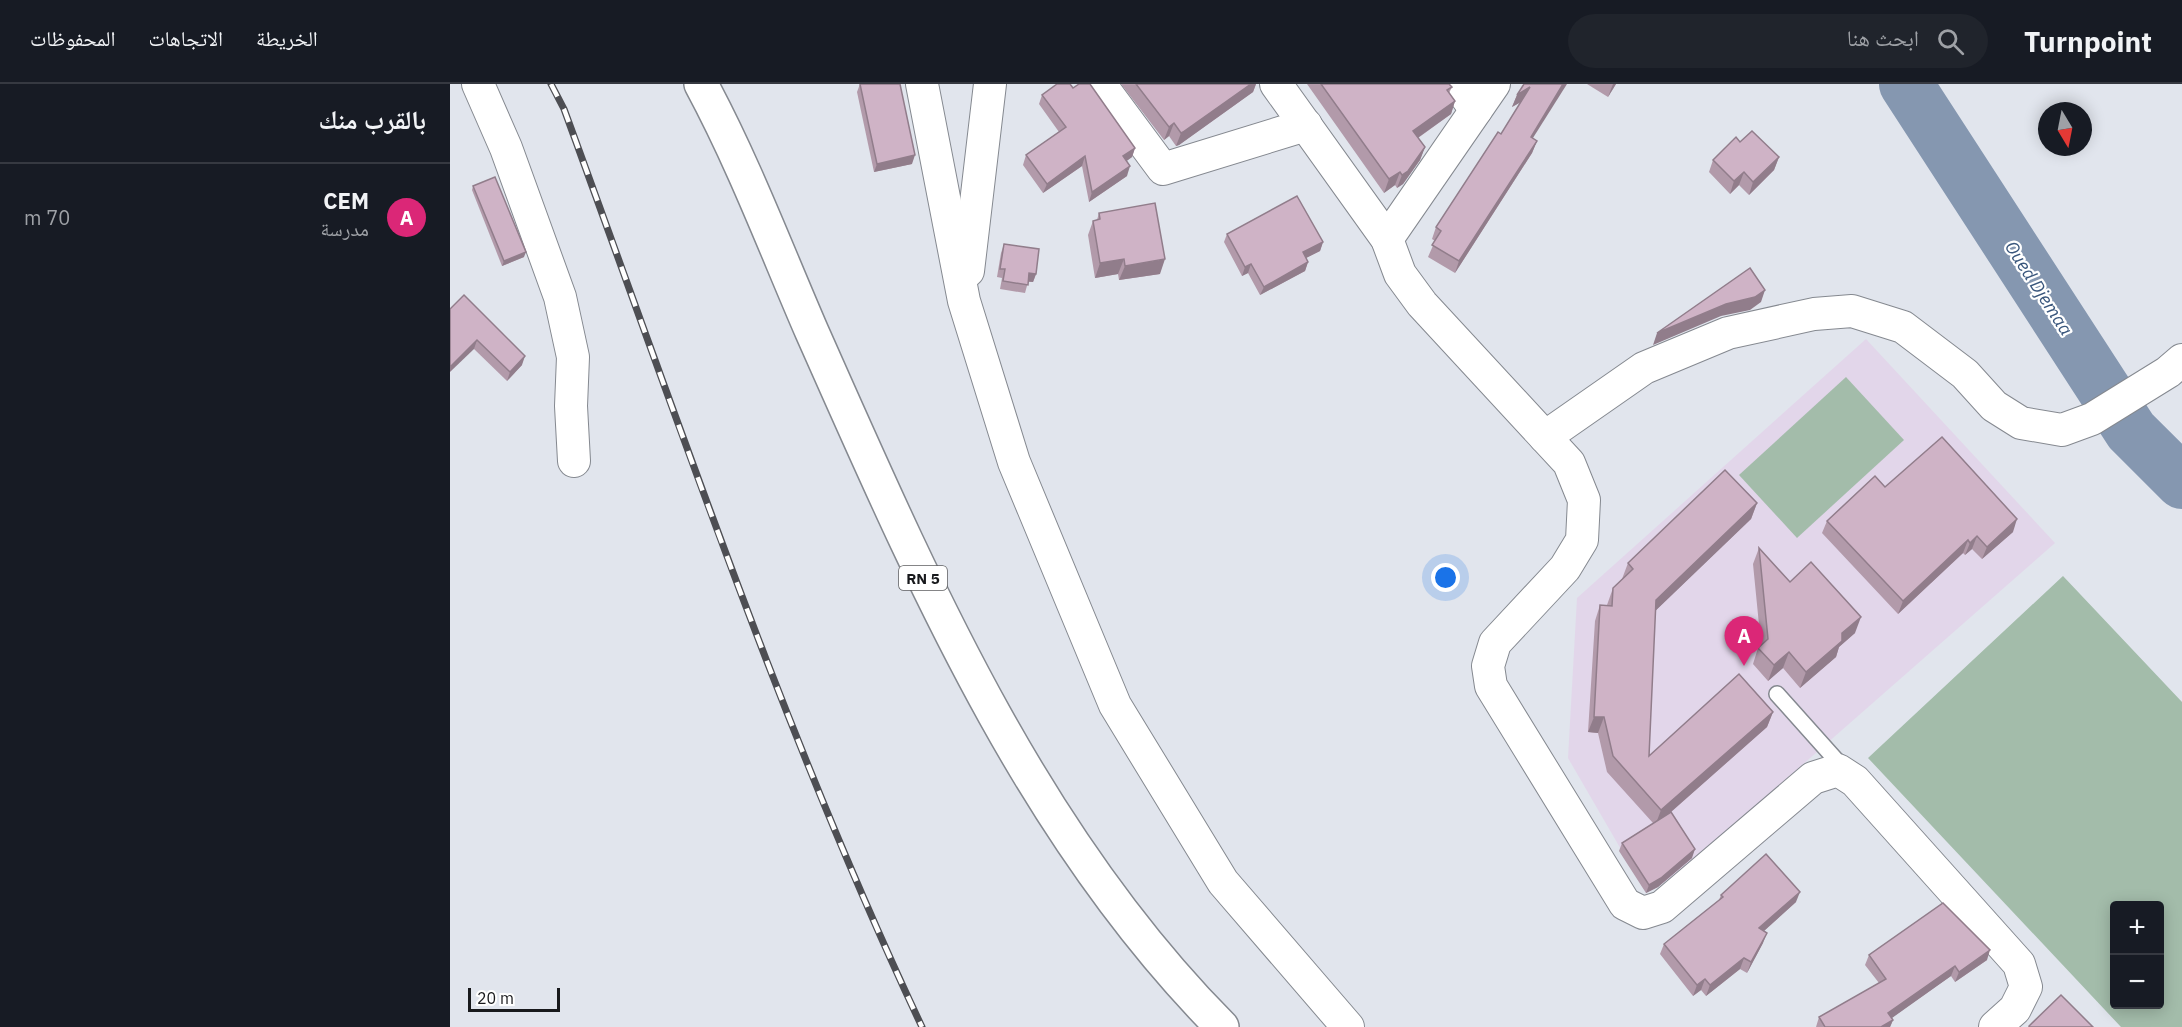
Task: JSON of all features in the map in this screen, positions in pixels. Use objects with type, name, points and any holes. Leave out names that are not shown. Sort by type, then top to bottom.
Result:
[{"type":"main road","name":"RN 5","points":[[701,84],[727,132],[922,577],[1019,759],[1105,892],[1192,998],[1221,1027]]},
{"type":"street","points":[[478,84],[506,148],[560,297],[573,357],[571,406],[574,461]]},
{"type":"street","points":[[922,84],[964,302],[1014,462],[1115,705],[1223,882],[1348,1027]]},
{"type":"street","points":[[964,302],[990,84]]},
{"type":"street","points":[[1100,84],[1163,169],[1306,125]]},
{"type":"street","points":[[1276,84],[1387,239],[1400,274],[1422,304],[1569,463],[1584,500],[1582,540],[1565,568],[1495,643],[1488,666],[1491,686],[1625,904],[1643,912],[1662,908],[1813,778],[1838,770],[1855,781],[2019,964],[2026,987],[2015,1009],[1995,1027]]},
{"type":"street","points":[[1457,84],[1476,110]]},
{"type":"street","points":[[1387,239],[1494,84]]},
{"type":"street","points":[[1545,437],[1644,368],[1728,333],[1814,314],[1852,311],[1903,327],[1965,374],[1994,406],[2021,423],[2062,430],[2092,419],[2168,372],[2182,360]]},
{"type":"lane","points":[[1777,694],[1855,781]]},
{"type":"shaded area","points":[[1866,339],[2055,543],[1686,867],[1660,885],[1644,889],[1568,758],[1577,598]]},
{"type":"green space","points":[[1846,377],[1904,440],[1797,538],[1739,475]]},
{"type":"green space","points":[[2063,576],[2182,702],[2182,1027],[2121,1027],[1868,758]]},
{"type":"building","points":[[860,84],[900,84],[915,155],[877,164]]},
{"type":"building","points":[[1057,84],[1070,84],[1073,88],[1079,84],[1090,84],[1135,148],[1123,156],[1130,166],[1092,192],[1085,156],[1047,184],[1026,155],[1066,127],[1042,95]]},
{"type":"building","points":[[1136,84],[1251,84],[1181,133],[1174,123],[1169,127]]},
{"type":"building","points":[[1321,84],[1449,84],[1452,87],[1447,90],[1455,101],[1413,131],[1425,147],[1408,171],[1402,175],[1400,172],[1389,179]]},
{"type":"building","points":[[1524,84],[1563,84],[1531,137],[1537,141],[1459,261],[1432,245],[1441,231],[1436,227],[1498,132],[1501,134],[1530,87],[1517,95]]},
{"type":"building","points":[[1752,131],[1779,157],[1753,182],[1744,172],[1734,181],[1713,160],[1736,137],[1740,142]]},
{"type":"building","points":[[495,177],[526,252],[504,261],[473,186]]},
{"type":"building","points":[[1297,196],[1323,242],[1303,252],[1308,262],[1264,287],[1251,264],[1245,267],[1227,234]]},
{"type":"building","points":[[1155,203],[1165,259],[1125,266],[1124,259],[1100,263],[1093,221],[1100,219],[1099,213]]},
{"type":"building","points":[[1004,244],[1039,249],[1036,274],[1029,273],[1028,285],[1003,281],[1005,269],[1000,269]]},
{"type":"building","points":[[1750,268],[1765,290],[1755,297],[1726,304],[1657,333]]},
{"type":"building","points":[[464,295],[525,356],[510,372],[477,340],[450,367],[450,309]]},
{"type":"building","points":[[1942,437],[2017,519],[1987,547],[1977,536],[1970,543],[1968,540],[1903,601],[1827,521],[1875,476],[1885,487]]},
{"type":"building","points":[[1725,470],[1757,503],[1656,600],[1649,756],[1739,674],[1773,712],[1661,810],[1613,756],[1604,717],[1594,717],[1600,605],[1612,606],[1613,588],[1633,569],[1628,563]]},
{"type":"building","points":[[1759,548],[1790,582],[1811,562],[1861,617],[1842,633],[1842,641],[1806,672],[1789,652],[1774,665],[1758,648],[1768,639]]},
{"type":"building","points":[[1671,812],[1695,849],[1661,878],[1649,885],[1622,843]]},
{"type":"building","points":[[1766,854],[1800,892],[1759,928],[1767,933],[1751,962],[1744,958],[1710,985],[1705,979],[1697,985],[1664,944],[1723,897],[1721,895]]},
{"type":"building","points":[[1943,903],[1990,950],[1959,972],[1955,966],[1888,1013],[1893,1020],[1881,1027],[1825,1027],[1819,1017],[1886,979],[1869,955]]},
{"type":"building","points":[[2061,995],[2093,1027],[2029,1027],[2029,1026]]},
{"type":"waterway","name":"Oued Djemaa","points":[[1906,84],[2131,431],[2182,482]]},
{"type":"railway","points":[[551,84],[564,109],[690,457],[777,687],[871,915],[922,1027]]},
{"type":"place","name":"CEM","points":[[1744,666]]}]
